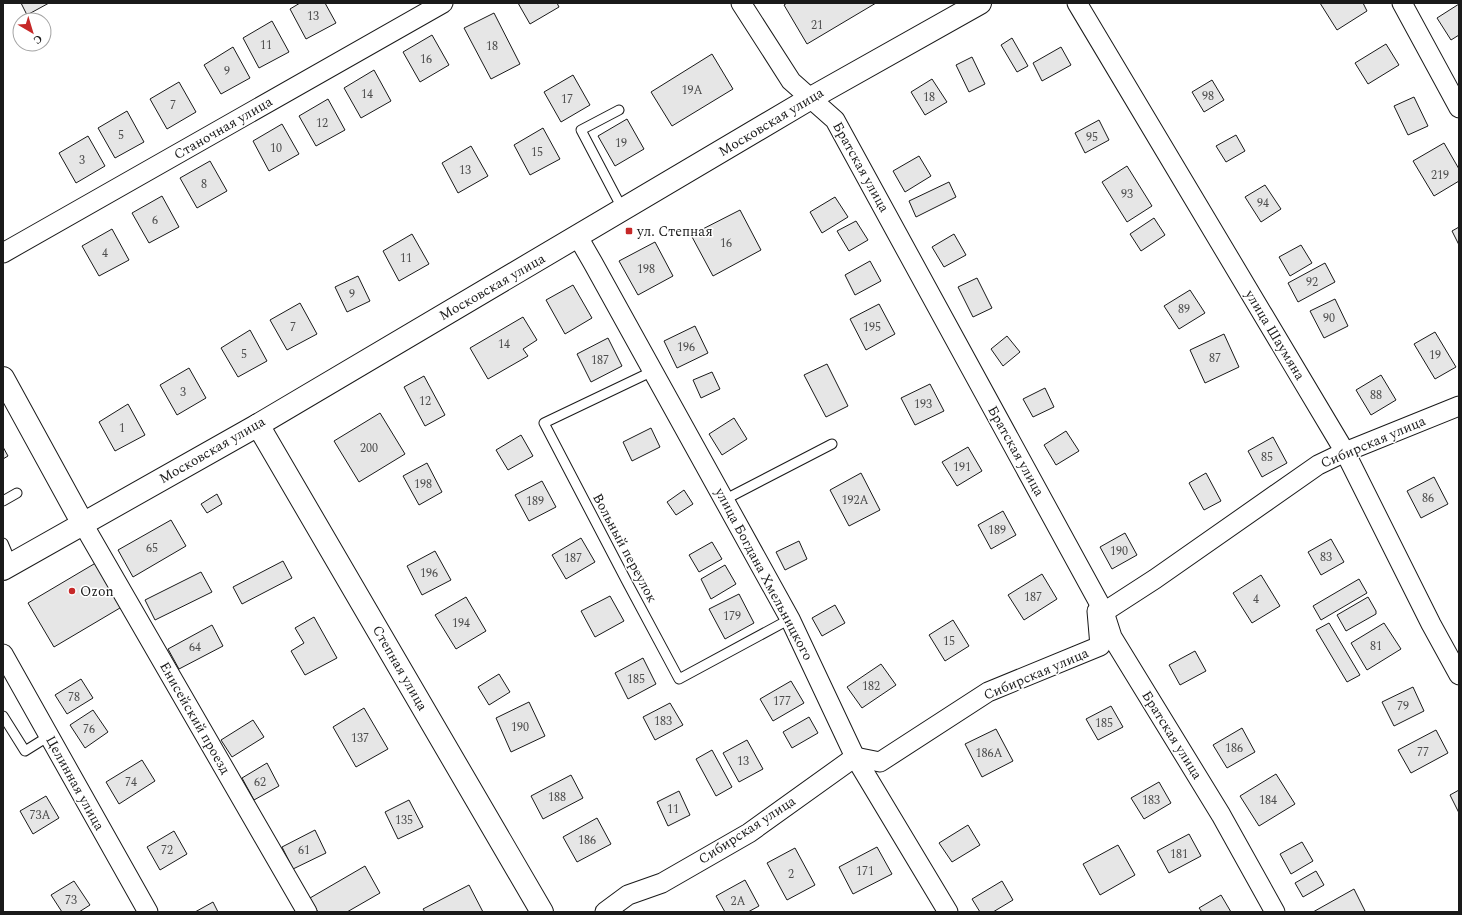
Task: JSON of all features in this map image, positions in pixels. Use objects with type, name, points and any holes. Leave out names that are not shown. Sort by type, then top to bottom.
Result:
[{"type":"street","name":"Станочная улица","points":[[3,253],[443,3]]},
{"type":"street","name":"Братская улица","points":[[742,3],[791,81],[836,120],[1104,612],[1112,637],[1221,815],[1275,912]]},
{"type":"street","name":"Московская улица","points":[[8,566],[258,424],[578,237],[811,98],[980,3]]},
{"type":"street","name":"улица Шаумяна","points":[[1077,3],[1345,452],[1430,624],[1459,676]]},
{"type":"street","points":[[1402,3],[1459,108]]},
{"type":"street","name":"улица Богдана Хмельницкого","points":[[578,237],[654,371],[790,619],[855,757],[948,912]]},
{"type":"street","points":[[3,378],[83,524]]},
{"type":"street","name":"Сибирская улица","points":[[605,912],[628,895],[662,883],[748,833],[855,757],[880,762],[988,692],[1100,646],[1097,611],[1104,612],[1155,579],[1318,465],[1345,452],[1459,406]]},
{"type":"street","name":"Степная улица","points":[[258,424],[542,912]]},
{"type":"street","name":"Енисейский проезд","points":[[83,524],[307,912]]},
{"type":"street","name":"Целинная улица","points":[[3,654],[148,912]]},
{"type":"lane","points":[[619,110],[581,130],[623,210]]},
{"type":"lane","name":"Вольный переулок","points":[[654,371],[544,423],[626,582],[679,680],[790,619]]},
{"type":"lane","points":[[724,500],[832,444]]},
{"type":"lane","points":[[3,501],[17,493]]},
{"type":"lane","points":[[3,544],[8,566]]},
{"type":"lane","points":[[3,716],[25,752],[49,736]]},
{"type":"building","points":[[21,3],[49,3],[32,12],[26,12]]},
{"type":"building","points":[[300,3],[325,3],[336,23],[306,39],[290,9]]},
{"type":"building","points":[[518,3],[557,3],[559,7],[530,24]]},
{"type":"building","points":[[787,3],[876,3],[807,44],[784,5]]},
{"type":"building","points":[[1320,3],[1363,3],[1367,11],[1337,30]]},
{"type":"building","points":[[1459,4],[1459,35],[1451,40],[1437,18]]},
{"type":"building","points":[[494,13],[520,64],[491,79],[464,28]]},
{"type":"building","points":[[272,21],[289,52],[259,68],[243,38]]},
{"type":"building","points":[[432,35],[449,65],[420,82],[403,52]]},
{"type":"building","points":[[1012,38],[1028,66],[1017,72],[1001,45]]},
{"type":"building","points":[[1386,44],[1399,65],[1368,84],[1355,63]]},
{"type":"building","points":[[233,47],[250,78],[221,94],[204,65]]},
{"type":"building","points":[[1061,47],[1071,65],[1042,81],[1033,63]]},
{"type":"building","points":[[712,54],[733,89],[672,126],[651,92]]},
{"type":"building","points":[[972,57],[985,84],[969,92],[956,65]]},
{"type":"building","points":[[374,70],[391,101],[361,118],[344,88]]},
{"type":"building","points":[[573,75],[590,105],[561,122],[544,92]]},
{"type":"building","points":[[932,79],[947,102],[925,115],[911,92]]},
{"type":"building","points":[[1212,80],[1224,100],[1204,112],[1192,92]]},
{"type":"building","points":[[179,82],[196,112],[167,129],[150,99]]},
{"type":"building","points":[[1414,97],[1428,126],[1408,135],[1394,106]]},
{"type":"building","points":[[328,99],[345,130],[316,146],[299,116]]},
{"type":"building","points":[[127,111],[144,142],[115,158],[98,128]]},
{"type":"building","points":[[627,119],[644,149],[615,166],[598,136]]},
{"type":"building","points":[[1099,120],[1109,140],[1085,153],[1075,133]]},
{"type":"building","points":[[282,124],[299,154],[269,171],[253,141]]},
{"type":"building","points":[[543,128],[560,159],[530,175],[514,145]]},
{"type":"building","points":[[1236,135],[1245,151],[1226,162],[1216,146]]},
{"type":"building","points":[[88,136],[105,166],[76,183],[59,153]]},
{"type":"building","points":[[1444,143],[1459,169],[1459,181],[1434,196],[1413,161]]},
{"type":"building","points":[[471,146],[488,176],[458,193],[442,163]]},
{"type":"building","points":[[919,156],[931,176],[905,192],[893,171]]},
{"type":"building","points":[[210,161],[227,191],[197,208],[180,178]]},
{"type":"building","points":[[1127,166],[1152,206],[1127,222],[1102,182]]},
{"type":"building","points":[[949,182],[956,197],[916,217],[909,201]]},
{"type":"building","points":[[1265,185],[1281,209],[1261,222],[1245,197]]},
{"type":"building","points":[[162,196],[179,227],[149,243],[132,213]]},
{"type":"building","points":[[835,197],[848,217],[822,233],[810,212]]},
{"type":"building","points":[[740,210],[761,250],[713,276],[691,235]]},
{"type":"building","points":[[1154,218],[1165,235],[1141,251],[1130,234]]},
{"type":"building","points":[[856,221],[868,240],[849,251],[837,231]]},
{"type":"building","points":[[1459,227],[1459,245],[1452,231]]},
{"type":"building","points":[[112,229],[129,260],[99,276],[82,246]]},
{"type":"building","points":[[412,234],[429,264],[399,281],[383,251]]},
{"type":"building","points":[[954,234],[966,255],[944,267],[932,247]]},
{"type":"building","points":[[655,242],[673,276],[638,295],[619,261]]},
{"type":"building","points":[[1301,245],[1312,263],[1290,276],[1279,257]]},
{"type":"building","points":[[870,261],[881,281],[855,295],[845,275]]},
{"type":"building","points":[[1325,263],[1335,282],[1298,302],[1288,283]]},
{"type":"building","points":[[358,276],[370,301],[347,312],[335,287]]},
{"type":"building","points":[[977,278],[992,308],[973,317],[958,287]]},
{"type":"building","points":[[573,285],[592,318],[565,334],[546,300]]},
{"type":"building","points":[[1190,290],[1205,313],[1179,329],[1164,306]]},
{"type":"building","points":[[1335,299],[1348,326],[1324,338],[1310,311]]},
{"type":"building","points":[[300,303],[317,334],[287,350],[270,320]]},
{"type":"building","points":[[879,304],[895,334],[866,350],[850,319]]},
{"type":"building","points":[[523,317],[537,340],[523,349],[528,356],[488,379],[470,348]]},
{"type":"building","points":[[695,326],[708,353],[677,368],[664,341]]},
{"type":"building","points":[[250,330],[267,361],[238,377],[221,348]]},
{"type":"building","points":[[1435,332],[1456,367],[1435,379],[1414,344]]},
{"type":"building","points":[[1224,334],[1239,367],[1205,383],[1190,350]]},
{"type":"building","points":[[1007,336],[1020,352],[1003,366],[991,349]]},
{"type":"building","points":[[608,338],[622,366],[591,382],[577,354]]},
{"type":"building","points":[[827,364],[848,406],[826,417],[804,375]]},
{"type":"building","points":[[189,368],[206,398],[177,415],[160,385]]},
{"type":"building","points":[[712,372],[720,389],[701,398],[693,380]]},
{"type":"building","points":[[1381,375],[1396,400],[1371,415],[1356,390]]},
{"type":"building","points":[[424,376],[445,415],[425,426],[404,387]]},
{"type":"building","points":[[930,384],[944,411],[915,425],[901,398]]},
{"type":"building","points":[[1045,388],[1054,407],[1033,417],[1023,399]]},
{"type":"building","points":[[128,404],[145,435],[115,451],[99,422]]},
{"type":"building","points":[[380,413],[405,454],[359,482],[334,441]]},
{"type":"building","points":[[734,418],[747,439],[722,455],[709,434]]},
{"type":"building","points":[[651,428],[660,447],[632,461],[623,442]]},
{"type":"building","points":[[1066,431],[1079,451],[1056,465],[1044,445]]},
{"type":"building","points":[[521,435],[533,456],[508,470],[496,450]]},
{"type":"building","points":[[1273,437],[1287,463],[1262,477],[1248,451]]},
{"type":"building","points":[[3,447],[8,456],[3,459]]},
{"type":"building","points":[[968,447],[982,471],[957,486],[942,462]]},
{"type":"building","points":[[427,463],[442,492],[419,505],[403,476]]},
{"type":"building","points":[[861,473],[880,510],[849,526],[830,490]]},
{"type":"building","points":[[1206,473],[1221,501],[1204,510],[1189,483]]},
{"type":"building","points":[[1434,477],[1448,504],[1421,518],[1407,491]]},
{"type":"building","points":[[542,481],[556,507],[529,521],[515,495]]},
{"type":"building","points":[[684,490],[693,504],[676,515],[667,502]]},
{"type":"building","points":[[217,494],[222,504],[207,513],[201,504]]},
{"type":"building","points":[[1003,511],[1016,535],[991,549],[978,525]]},
{"type":"building","points":[[171,520],[186,546],[133,577],[118,550]]},
{"type":"building","points":[[1125,533],[1137,555],[1112,569],[1100,547]]},
{"type":"building","points":[[581,538],[595,562],[566,579],[552,555]]},
{"type":"building","points":[[1331,539],[1344,562],[1321,575],[1308,552]]},
{"type":"building","points":[[799,541],[807,559],[785,570],[776,552]]},
{"type":"building","points":[[712,542],[722,559],[699,572],[689,555]]},
{"type":"building","points":[[435,551],[451,580],[422,595],[407,566]]},
{"type":"building","points":[[99,561],[125,605],[54,647],[28,603]]},
{"type":"building","points":[[283,561],[292,578],[242,604],[233,587]]},
{"type":"building","points":[[725,565],[736,584],[711,599],[701,579]]},
{"type":"building","points":[[201,572],[212,592],[155,620],[145,600]]},
{"type":"building","points":[[1042,574],[1057,599],[1024,620],[1008,595]]},
{"type":"building","points":[[1261,575],[1280,606],[1252,623],[1233,593]]},
{"type":"building","points":[[1359,579],[1367,593],[1321,620],[1313,606]]},
{"type":"building","points":[[739,594],[754,623],[725,639],[709,609]]},
{"type":"building","points":[[610,596],[624,621],[595,637],[581,611]]},
{"type":"building","points":[[466,597],[486,631],[456,649],[435,615]]},
{"type":"building","points":[[1368,597],[1376,611],[1376,614],[1346,631],[1337,615]]},
{"type":"building","points":[[835,605],[845,623],[822,636],[812,618]]},
{"type":"building","points":[[314,617],[337,658],[305,675],[291,651],[304,643],[295,628]]},
{"type":"building","points":[[953,620],[969,646],[945,661],[929,635]]},
{"type":"building","points":[[1329,623],[1360,675],[1347,682],[1316,630]]},
{"type":"building","points":[[1384,623],[1401,649],[1367,670],[1351,643]]},
{"type":"building","points":[[212,625],[223,646],[179,669],[168,649]]},
{"type":"building","points":[[1195,651],[1206,671],[1180,685],[1169,665]]},
{"type":"building","points":[[643,658],[656,684],[628,699],[615,673]]},
{"type":"building","points":[[881,664],[896,685],[862,708],[847,687]]},
{"type":"building","points":[[499,674],[510,692],[489,705],[478,687]]},
{"type":"building","points":[[81,679],[93,698],[67,714],[55,695]]},
{"type":"building","points":[[791,681],[804,703],[773,721],[760,699]]},
{"type":"building","points":[[1413,687],[1424,711],[1394,726],[1382,702]]},
{"type":"building","points":[[529,702],[545,736],[511,752],[496,718]]},
{"type":"building","points":[[670,703],[683,725],[655,740],[643,717]]},
{"type":"building","points":[[1111,706],[1123,727],[1098,740],[1086,719]]},
{"type":"building","points":[[364,708],[388,749],[356,767],[333,727]]},
{"type":"building","points":[[93,710],[108,732],[85,748],[70,725]]},
{"type":"building","points":[[809,717],[818,733],[792,748],[783,732]]},
{"type":"building","points":[[253,720],[264,737],[232,757],[221,740]]},
{"type":"building","points":[[1242,728],[1255,752],[1227,768],[1213,745]]},
{"type":"building","points":[[996,729],[1013,761],[982,777],[965,744]]},
{"type":"building","points":[[1436,730],[1448,753],[1411,773],[1398,750]]},
{"type":"building","points":[[747,740],[763,769],[739,782],[723,753]]},
{"type":"building","points":[[712,750],[732,787],[716,796],[696,759]]},
{"type":"building","points":[[142,760],[155,781],[119,804],[106,782]]},
{"type":"building","points":[[267,763],[279,786],[254,800],[242,778]]},
{"type":"building","points":[[1276,774],[1295,804],[1259,826],[1240,796]]},
{"type":"building","points":[[571,775],[583,798],[543,819],[531,796]]},
{"type":"building","points":[[1159,782],[1171,803],[1144,819],[1131,798]]},
{"type":"building","points":[[1459,790],[1459,813],[1450,795]]},
{"type":"building","points":[[679,791],[690,815],[668,826],[657,802]]},
{"type":"building","points":[[46,796],[59,818],[33,834],[20,811]]},
{"type":"building","points":[[409,800],[423,827],[398,839],[385,812]]},
{"type":"building","points":[[597,818],[611,844],[577,862],[563,837]]},
{"type":"building","points":[[968,825],[980,845],[952,862],[939,843]]},
{"type":"building","points":[[315,830],[326,853],[293,869],[282,847]]},
{"type":"building","points":[[174,831],[187,854],[160,870],[147,847]]},
{"type":"building","points":[[1189,834],[1201,856],[1169,873],[1157,851]]},
{"type":"building","points":[[1302,842],[1313,861],[1291,874],[1280,854]]},
{"type":"building","points":[[1118,845],[1135,875],[1100,895],[1083,864]]},
{"type":"building","points":[[877,847],[892,874],[853,894],[839,867]]},
{"type":"building","points":[[795,848],[815,885],[787,900],[767,863]]},
{"type":"building","points":[[365,866],[380,893],[347,912],[318,912],[310,898]]},
{"type":"building","points":[[1316,871],[1324,885],[1303,897],[1295,883]]},
{"type":"building","points":[[745,880],[759,906],[748,912],[725,912],[716,896]]},
{"type":"building","points":[[74,881],[90,905],[79,912],[62,912],[51,895]]},
{"type":"building","points":[[1002,881],[1013,900],[993,912],[980,912],[972,899]]},
{"type":"building","points":[[469,885],[483,912],[425,912],[423,909]]},
{"type":"building","points":[[1354,889],[1365,911],[1313,912]]},
{"type":"building","points":[[1221,895],[1231,912],[1202,912],[1199,908]]},
{"type":"building","points":[[213,902],[218,912],[195,912]]},
{"type":"place","name":"ул. Степная","points":[[629,231]]},
{"type":"place","name":"Ozon","points":[[72,591]]}]
